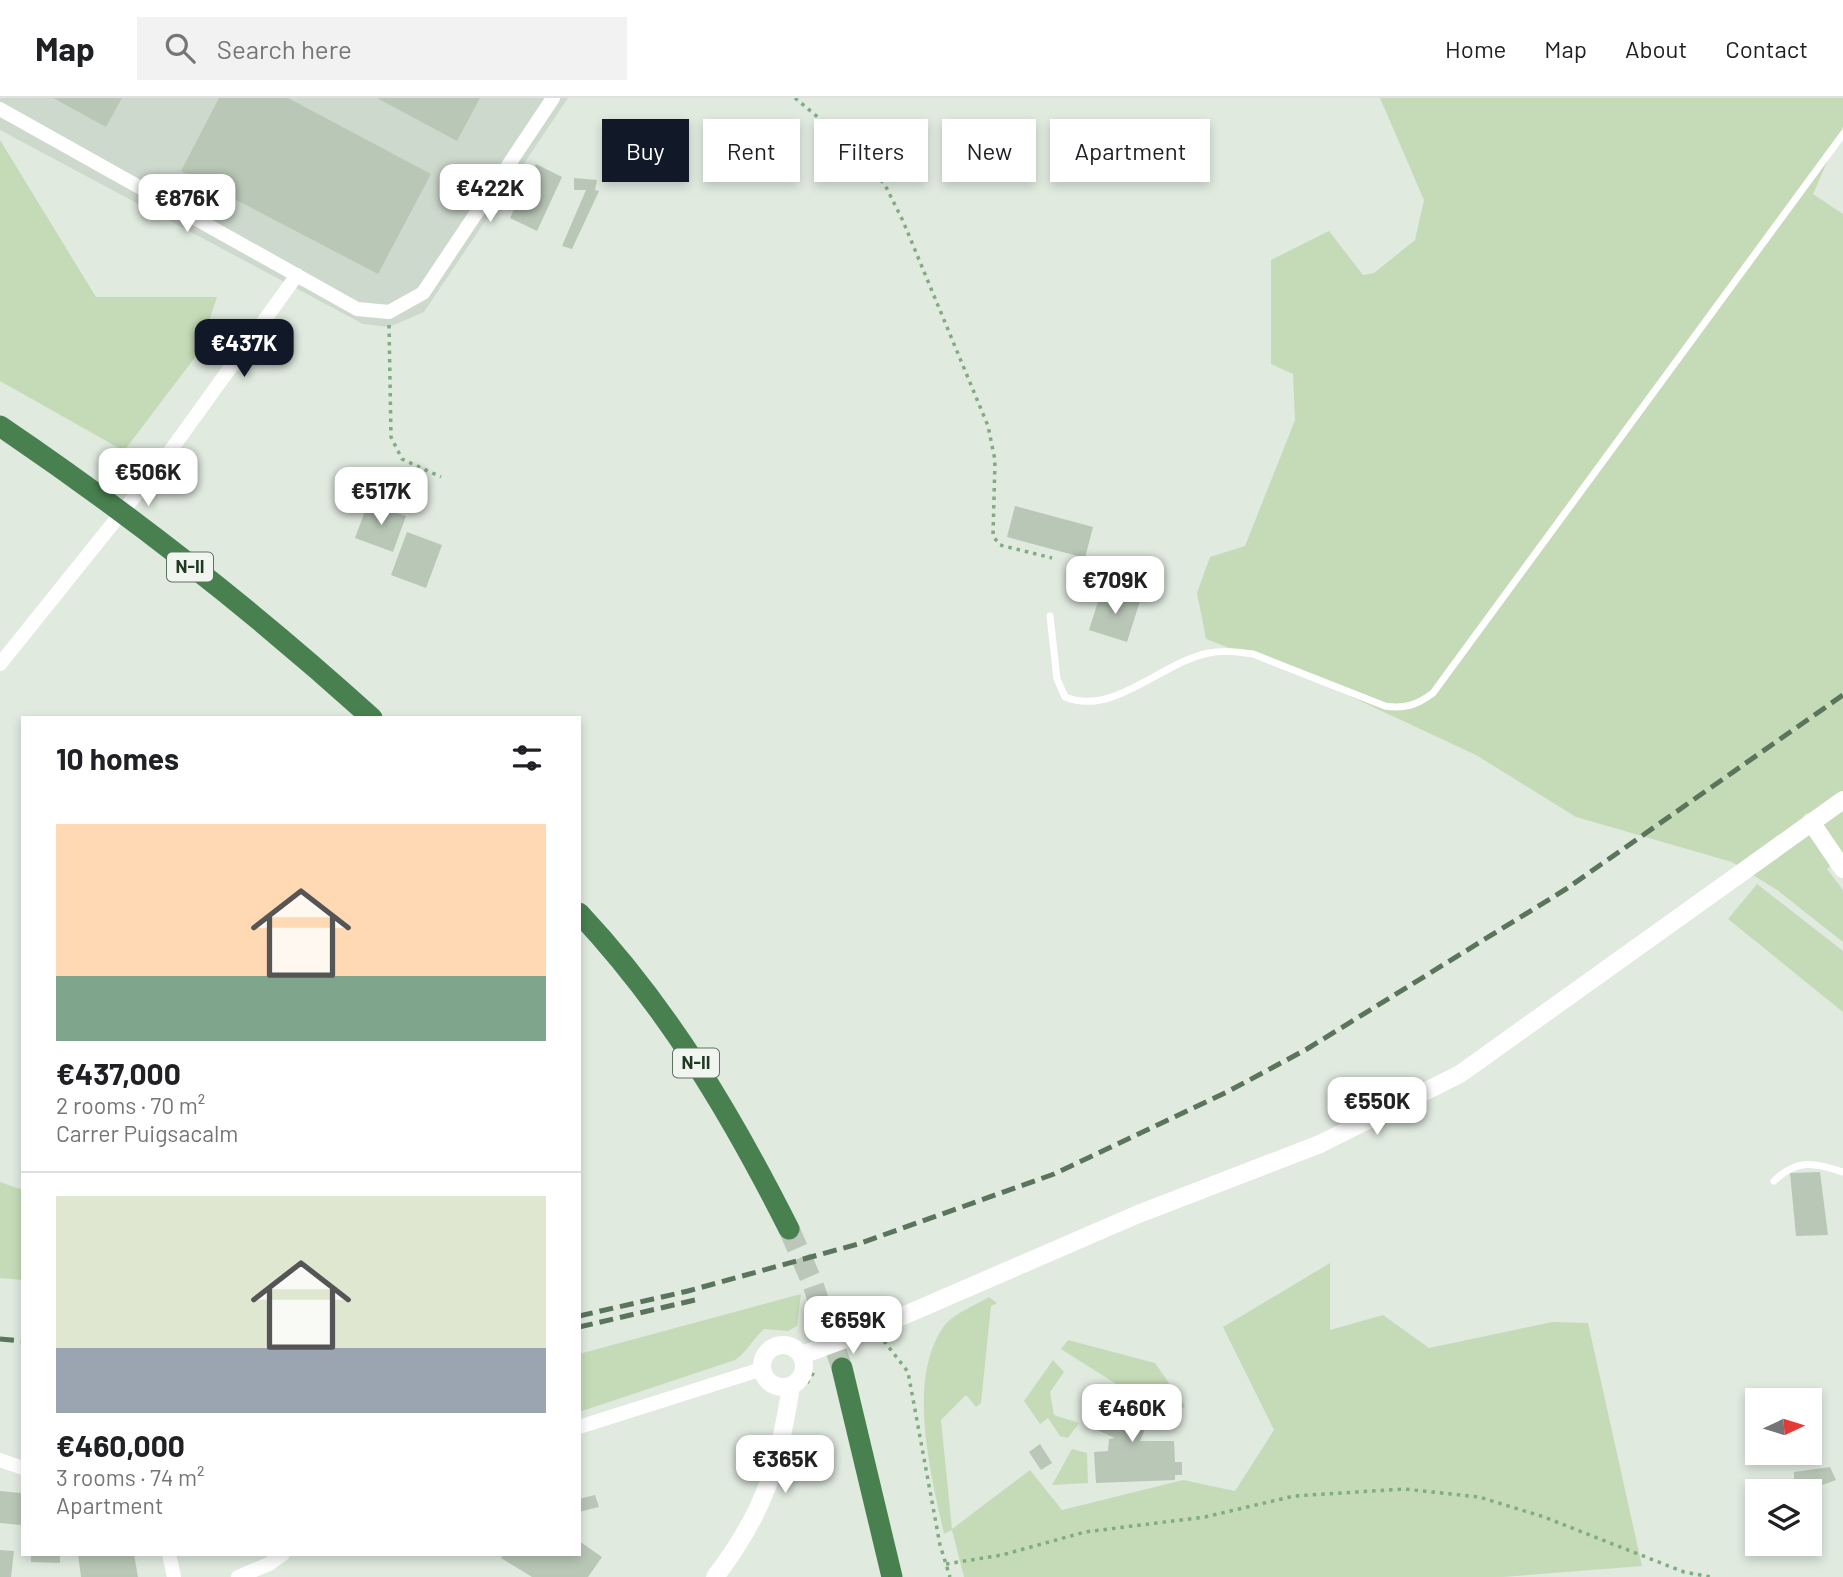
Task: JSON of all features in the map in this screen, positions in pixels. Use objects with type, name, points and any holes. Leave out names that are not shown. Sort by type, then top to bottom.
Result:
[{"type":"highway","name":"N-II","points":[[0,426],[106,500],[298,654],[370,716]]},
{"type":"highway","name":"N-II","points":[[581,915],[644,990],[717,1093],[789,1229]]},
{"type":"highway","points":[[842,1368],[892,1577]]},
{"type":"street","points":[[0,109],[357,309],[389,313],[423,293],[554,98]]},
{"type":"street","points":[[0,664],[163,461],[297,275]]},
{"type":"street","points":[[802,1355],[875,1328],[1136,1216],[1320,1144],[1460,1074],[1843,800]]},
{"type":"street","points":[[1811,822],[1843,869]]},
{"type":"street","points":[[791,1386],[772,1385],[762,1369],[764,1357],[776,1346],[788,1345],[802,1355]]},
{"type":"street","points":[[715,1577],[740,1544],[759,1511],[783,1438],[791,1386],[803,1373],[802,1355]]},
{"type":"street","points":[[581,1426],[762,1369]]},
{"type":"street","points":[[0,1460],[21,1467]]},
{"type":"street","points":[[169,1556],[174,1577]]},
{"type":"street","points":[[239,1577],[280,1556]]},
{"type":"lane","points":[[1050,616],[1057,678],[1065,697],[1079,703],[1093,703],[1117,695],[1178,664],[1207,653],[1230,651],[1253,654],[1385,706],[1402,709],[1421,702],[1433,693],[1843,134]]},
{"type":"lane","points":[[1774,1181],[1789,1167],[1816,1164],[1843,1172]]},
{"type":"path","points":[[795,98],[850,144],[885,185],[903,221],[988,426],[995,460],[993,537],[1000,545],[1052,558]]},
{"type":"path","points":[[389,313],[391,437],[402,459],[441,477]]},
{"type":"path","points":[[875,1328],[908,1373],[950,1577]]},
{"type":"path","points":[[946,1564],[1002,1555],[1085,1532],[1205,1517],[1294,1496],[1404,1489],[1479,1497],[1544,1517],[1685,1572],[1711,1577]]},
{"type":"shaded area","points":[[0,98],[568,98],[424,312],[389,327],[363,324],[0,130]]},
{"type":"green space","points":[[1380,98],[1843,98],[1843,126],[1813,194],[1843,214],[1843,855],[1827,869],[1843,890],[1843,942],[1777,890],[1732,862],[1576,817],[1476,755],[1328,686],[1206,639],[1197,593],[1210,557],[1245,546],[1295,420],[1293,374],[1271,364],[1271,260],[1329,231],[1363,275],[1374,273],[1415,240],[1424,200]]},
{"type":"green space","points":[[0,140],[96,297],[217,297],[199,352],[124,451],[0,381]]},
{"type":"green space","points":[[1757,884],[1843,951],[1843,1012],[1728,919]]},
{"type":"green space","points":[[0,1182],[21,1189],[21,1280],[0,1278]]},
{"type":"green space","points":[[1330,1263],[1330,1330],[1383,1315],[1429,1348],[1552,1322],[1588,1323],[1642,1566],[1503,1577],[964,1577],[952,1530],[944,1534],[925,1428],[926,1373],[933,1348],[948,1322],[989,1297],[997,1303],[991,1306],[981,1403],[976,1407],[966,1395],[941,1420],[952,1529],[1030,1470],[1062,1510],[1183,1480],[1235,1491],[1274,1430],[1223,1327]]},
{"type":"green space","points":[[801,1294],[797,1326],[788,1331],[764,1329],[735,1360],[581,1411],[581,1353]]},
{"type":"green space","points":[[1068,1340],[1155,1363],[1185,1406],[1165,1422],[1154,1408],[1061,1349]]},
{"type":"green space","points":[[1053,1360],[1064,1372],[1050,1392],[1054,1415],[1079,1423],[1068,1438],[1060,1436],[1048,1418],[1040,1424],[1024,1401]]},
{"type":"green space","points":[[1072,1449],[1087,1453],[1088,1483],[1052,1485]]},
{"type":"building","points":[[53,98],[122,98],[106,127]]},
{"type":"building","points":[[219,98],[288,98],[431,174],[378,274],[181,171]]},
{"type":"building","points":[[377,98],[480,98],[457,141]]},
{"type":"building","points":[[536,164],[562,177],[537,231],[510,218]]},
{"type":"building","points":[[574,178],[597,180],[595,190],[599,191],[572,249],[562,246],[586,190],[574,190]]},
{"type":"building","points":[[368,503],[406,516],[393,552],[355,538]]},
{"type":"building","points":[[1015,506],[1093,527],[1085,558],[1007,537]]},
{"type":"building","points":[[407,532],[442,545],[426,588],[391,575]]},
{"type":"building","points":[[1102,589],[1140,601],[1127,642],[1089,630]]},
{"type":"building","points":[[1820,1172],[1828,1235],[1796,1236],[1790,1173]]},
{"type":"building","points":[[1116,1385],[1154,1408],[1140,1441],[1174,1441],[1175,1462],[1182,1462],[1182,1475],[1175,1475],[1175,1480],[1096,1483],[1094,1452],[1108,1451],[1109,1439],[1115,1438],[1093,1428]]},
{"type":"building","points":[[1040,1444],[1052,1463],[1041,1470],[1029,1452]]},
{"type":"building","points":[[1830,1467],[1836,1480],[1822,1485],[1822,1479],[1794,1479],[1794,1472]]},
{"type":"building","points":[[0,1491],[21,1493],[21,1525],[0,1523]]},
{"type":"building","points":[[595,1495],[599,1507],[581,1512],[581,1498]]},
{"type":"building","points":[[581,1542],[602,1557],[588,1577],[532,1577],[501,1558],[581,1556]]},
{"type":"building","points":[[0,1550],[14,1551],[11,1577],[0,1577]]},
{"type":"building","points":[[31,1556],[60,1556],[60,1563],[31,1562]]},
{"type":"building","points":[[78,1556],[134,1556],[138,1577],[81,1577]]},
{"type":"tunnel","points":[[789,1229],[812,1282],[842,1368]]},
{"type":"railway","points":[[581,1316],[688,1291],[858,1244],[1054,1174],[1227,1092],[1307,1049],[1566,889],[1843,695]]},
{"type":"railway","points":[[581,1327],[695,1300]]},
{"type":"railway","points":[[0,1339],[21,1341]]}]
